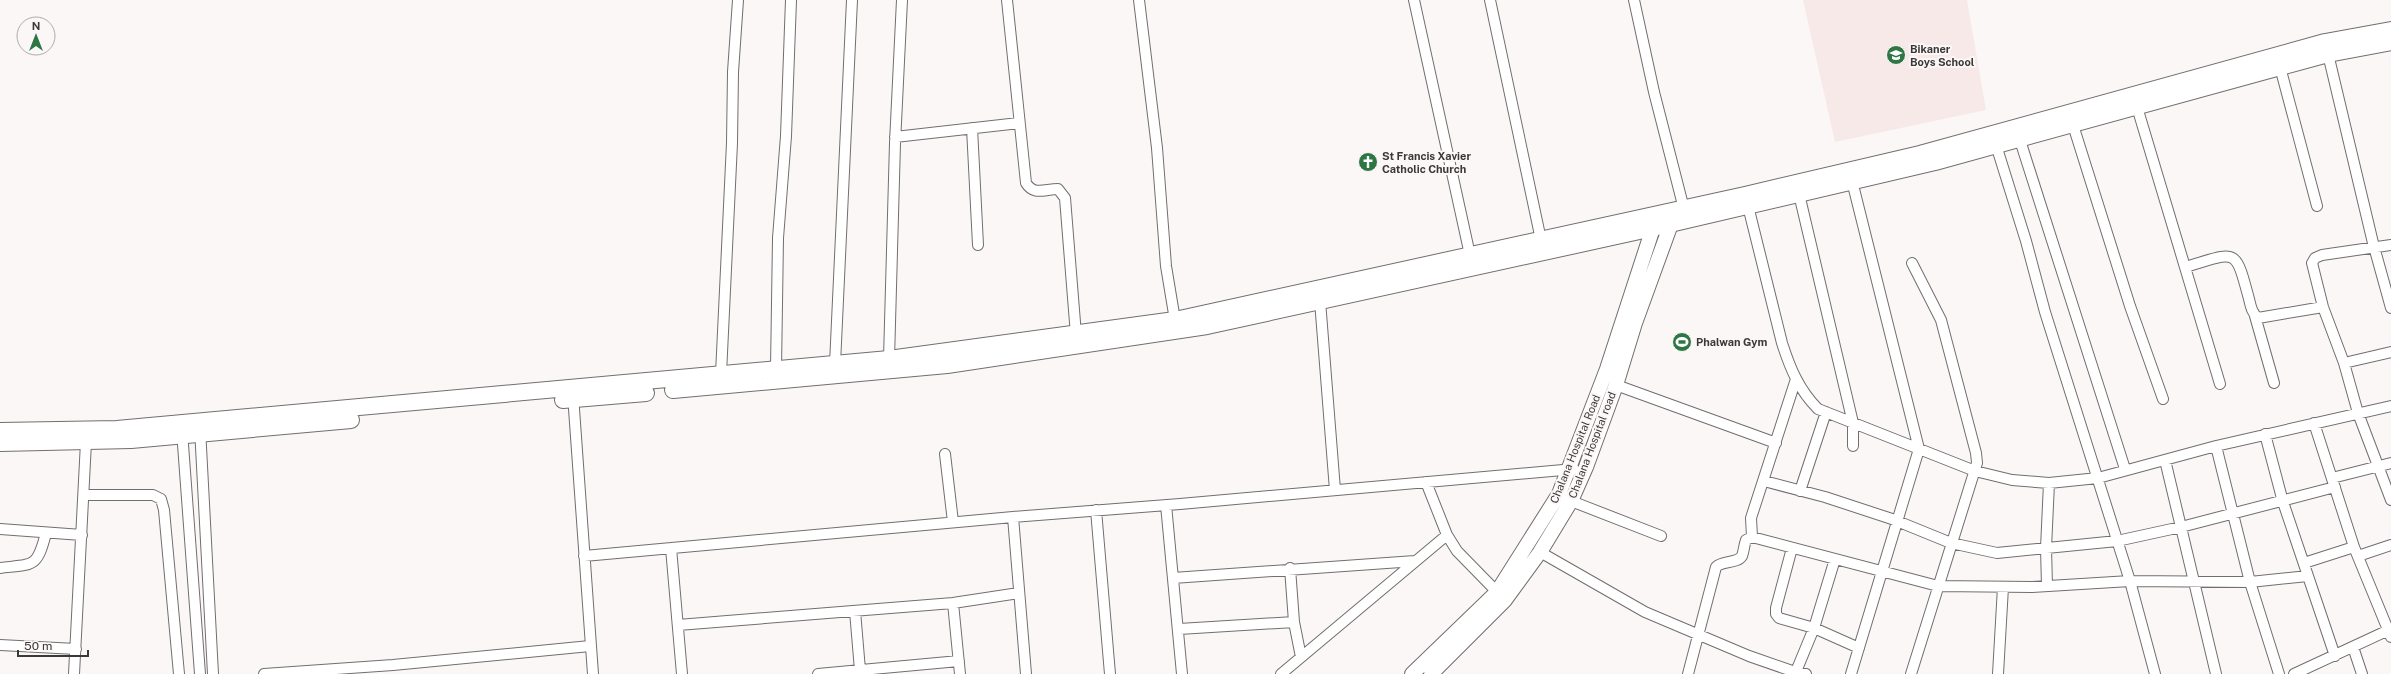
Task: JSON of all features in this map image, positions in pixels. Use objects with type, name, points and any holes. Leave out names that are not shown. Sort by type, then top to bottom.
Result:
[{"type":"main road","points":[[1676,215],[1748,206],[1852,182],[1996,145],[2018,133],[2325,42],[2391,30]]},
{"type":"main road","points":[[0,443],[86,442],[200,427],[573,393],[947,365],[1207,326],[1320,301],[1653,222],[1920,154],[2018,133],[2073,125],[2328,54],[2391,42]]},
{"type":"main road","points":[[573,393],[776,368],[889,359],[1076,335],[1174,320],[1541,240],[1653,222]]},
{"type":"main road","points":[[0,431],[182,429]]},
{"type":"street","points":[[721,374],[732,143],[733,72],[738,0]]},
{"type":"street","points":[[776,368],[778,238],[786,136],[791,0]]},
{"type":"street","points":[[835,364],[852,0]]},
{"type":"street","points":[[889,359],[895,137],[902,0]]},
{"type":"street","points":[[1007,0],[1026,183],[1030,189],[1035,192],[1058,189],[1065,198],[1076,335]]},
{"type":"street","points":[[1139,0],[1157,148],[1166,266],[1174,320]]},
{"type":"street","points":[[1414,0],[1470,255]]},
{"type":"street","points":[[1490,0],[1541,240]]},
{"type":"street","points":[[1634,0],[1654,92],[1676,215]]},
{"type":"street","points":[[2328,54],[2374,249],[2389,294],[2391,308]]},
{"type":"street","points":[[2280,67],[2318,206]]},
{"type":"street","points":[[2137,107],[2220,384]]},
{"type":"street","points":[[895,137],[1019,123]]},
{"type":"street","points":[[2073,125],[2130,306],[2163,399]]},
{"type":"street","points":[[972,128],[978,245]]},
{"type":"street","points":[[2018,133],[2125,469]]},
{"type":"street","points":[[1996,145],[2026,241],[2045,312],[2130,581],[2154,674]]},
{"type":"street","points":[[1851,674],[1896,520],[1919,449],[1852,182]]},
{"type":"street","points":[[1799,194],[1854,423],[1853,446]]},
{"type":"street","points":[[1748,206],[1782,343],[1805,396],[1818,409],[1975,471],[2012,480],[2049,483],[2098,478],[2125,469],[2216,446],[2391,406]]},
{"type":"street","name":"Chalana Hospital road","points":[[1431,674],[1540,552],[1571,500],[1586,467],[1616,385],[1635,323],[1676,215]]},
{"type":"street","name":"Chalana Hospital Road","points":[[1412,674],[1501,596],[1550,510],[1606,370],[1653,222]]},
{"type":"street","points":[[2391,245],[2374,249],[2322,255],[2315,258],[2312,263],[2312,270],[2323,307],[2344,363],[2358,413],[2391,500]]},
{"type":"street","points":[[2185,267],[2221,256],[2229,256],[2236,259],[2255,316],[2274,383]]},
{"type":"street","points":[[1911,674],[1951,542],[1975,471],[1976,453],[1941,320],[1912,263]]},
{"type":"street","points":[[1320,301],[1335,490]]},
{"type":"street","points":[[2255,316],[2262,319],[2323,307]]},
{"type":"street","points":[[2344,363],[2391,352]]},
{"type":"street","points":[[1752,537],[1751,518],[1796,378]]},
{"type":"street","points":[[1616,385],[1776,443]]},
{"type":"street","points":[[573,393],[593,674]]},
{"type":"street","points":[[1800,491],[1826,412]]},
{"type":"street","points":[[2294,674],[2315,670],[2335,656],[2390,632],[2356,551],[2314,423]]},
{"type":"street","points":[[200,427],[213,674]]},
{"type":"street","points":[[182,429],[200,674]]},
{"type":"street","points":[[2265,434],[2283,502],[2335,656]]},
{"type":"street","points":[[74,674],[85,495],[86,442]]},
{"type":"street","points":[[2216,446],[2250,582],[2279,674]]},
{"type":"street","points":[[945,454],[953,522]]},
{"type":"street","points":[[2165,460],[2193,583],[2216,674]]},
{"type":"street","points":[[1764,481],[1825,497],[1896,520],[1951,542],[1998,553],[2117,540],[2181,527],[2232,513],[2283,502],[2333,482],[2391,463]]},
{"type":"street","points":[[584,556],[1013,516],[1166,505],[1567,470],[1586,467]]},
{"type":"street","points":[[1426,482],[1447,535],[1457,551],[1501,596]]},
{"type":"street","points":[[2047,586],[2046,548],[2049,483]]},
{"type":"street","points":[[85,495],[153,495],[161,499],[164,510],[179,674]]},
{"type":"street","points":[[1571,500],[1662,536]]},
{"type":"street","points":[[1166,505],[1182,674]]},
{"type":"street","points":[[1096,510],[1110,674]]},
{"type":"street","points":[[1013,516],[1026,674]]},
{"type":"street","points":[[0,529],[82,535]]},
{"type":"street","points":[[0,568],[24,565],[34,562],[40,556],[46,533]]},
{"type":"street","points":[[1281,674],[1447,535]]},
{"type":"street","points":[[1688,674],[1716,567],[1720,563],[1739,560],[1746,540],[1752,537],[1938,586],[2047,586],[2130,581],[2193,583],[2250,582],[2308,576]]},
{"type":"street","points":[[2304,563],[2356,551],[2391,545]]},
{"type":"street","points":[[671,548],[682,674]]},
{"type":"street","points":[[1792,548],[1776,608],[1776,614],[1779,618],[1814,628],[1859,648]]},
{"type":"street","points":[[1540,552],[1620,600],[1698,635],[1795,673],[1806,674]]},
{"type":"street","points":[[1795,673],[1814,628],[1835,560]]},
{"type":"street","points":[[1173,578],[1290,568],[1415,561]]},
{"type":"street","points":[[0,563],[24,565]]},
{"type":"street","points":[[1290,568],[1294,622],[1301,657]]},
{"type":"street","points":[[1998,674],[2003,587]]},
{"type":"street","points":[[678,625],[953,603],[1019,593]]},
{"type":"street","points":[[953,603],[960,674]]},
{"type":"street","points":[[855,611],[860,670]]},
{"type":"street","points":[[1178,629],[1294,622]]},
{"type":"street","points":[[0,645],[76,649]]},
{"type":"street","points":[[264,674],[393,670],[590,646]]},
{"type":"street","points":[[2353,647],[2362,674]]},
{"type":"street","points":[[818,674],[860,670],[906,670],[959,661]]},
{"type":"shaded area","name":"Bikaner Boys School","points":[[1803,0],[1967,0],[1986,110],[1835,142]]},
{"type":"place","name":"Bikaner Boys School","points":[[1896,55]]},
{"type":"place","name":"St Francis Xavier Catholic Church","points":[[1368,162]]},
{"type":"place","name":"Phalwan Gym","points":[[1682,342]]}]
